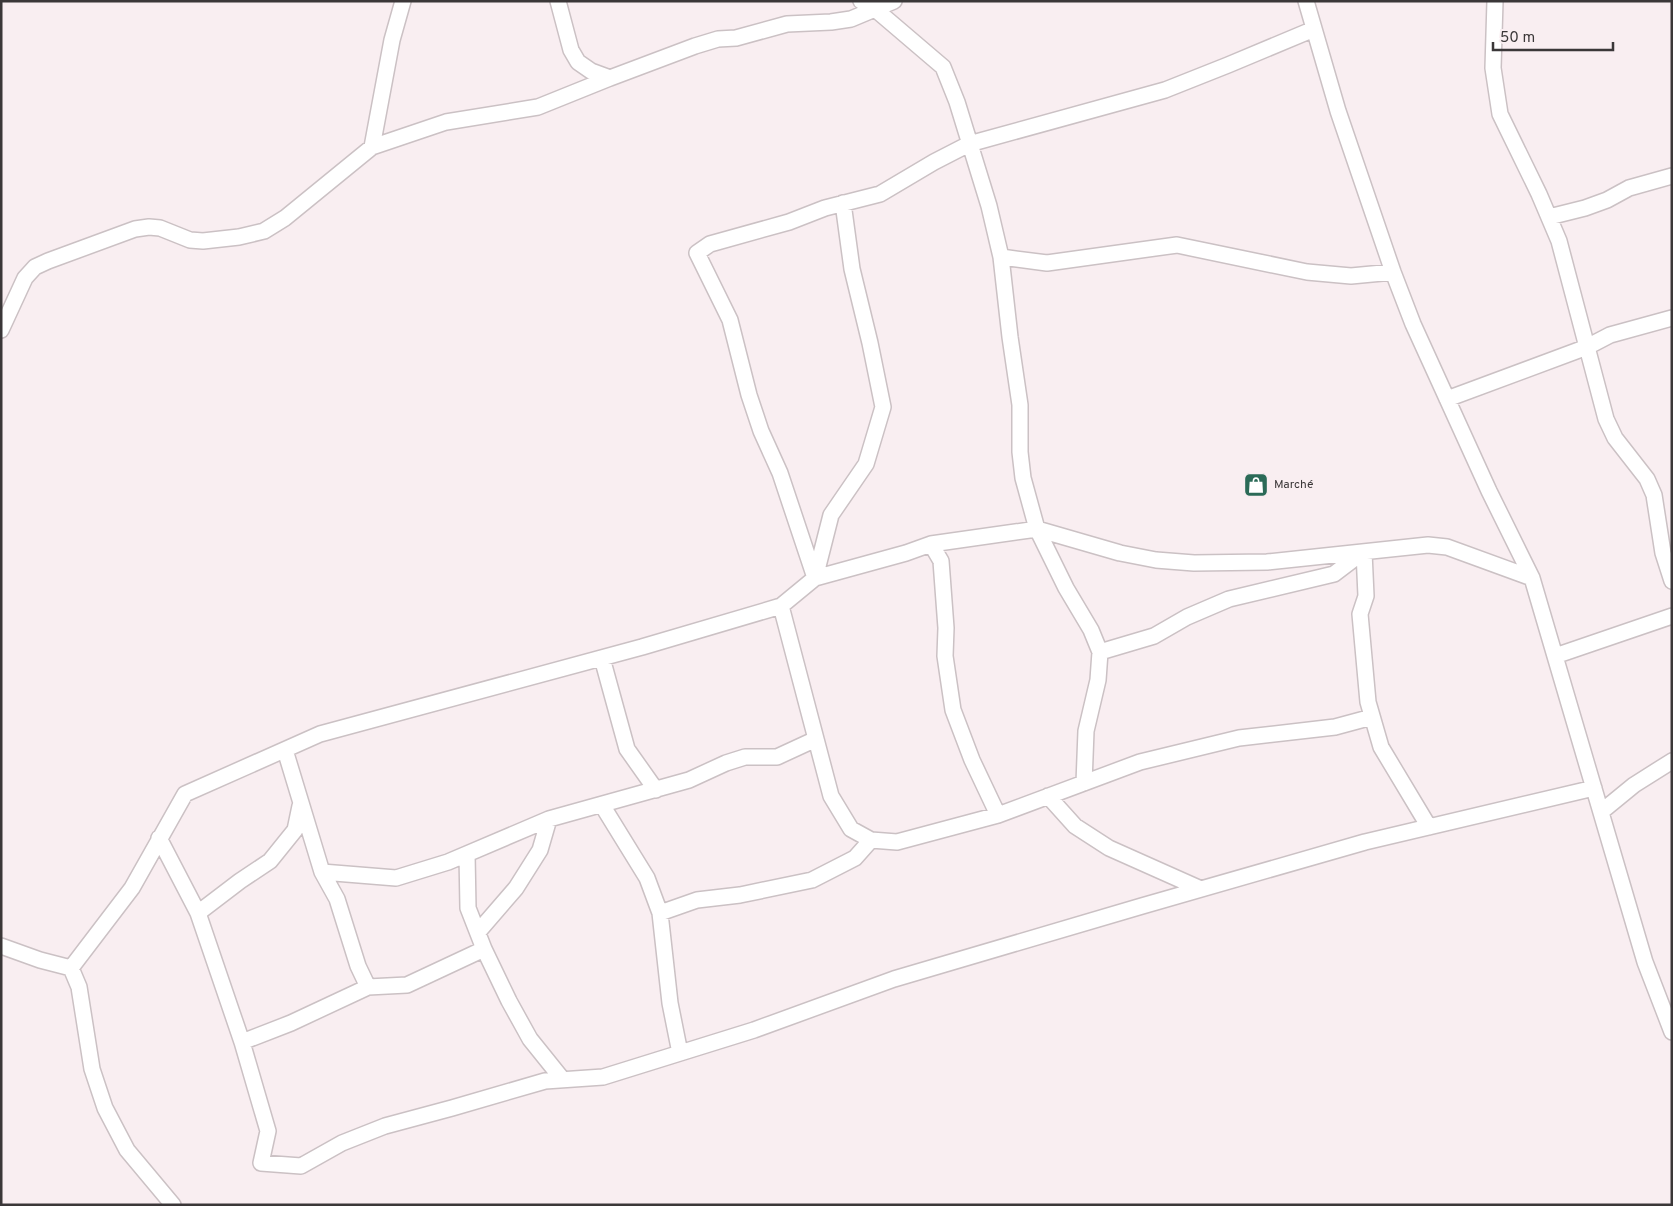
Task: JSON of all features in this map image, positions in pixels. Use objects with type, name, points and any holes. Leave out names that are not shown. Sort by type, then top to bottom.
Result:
[{"type":"street","points":[[372,147],[392,40],[403,1]]},
{"type":"street","points":[[558,1],[571,50],[578,62],[591,71],[610,78]]},
{"type":"street","points":[[862,1],[875,8],[943,67],[958,102],[988,206],[1000,257],[1020,405],[1020,452],[1023,478],[1037,529],[1066,588],[1091,630],[1100,652],[1098,680],[1086,731],[1084,783]]},
{"type":"street","points":[[1,330],[25,278],[35,266],[135,229],[160,228],[190,240],[203,241],[239,238],[264,230],[284,218],[372,147],[446,122],[538,107],[610,78],[718,39],[736,38],[787,24],[851,19],[894,1]]},
{"type":"street","points":[[1306,1],[1338,111],[1393,272],[1413,324],[1488,491],[1532,578],[1645,962],[1672,1032]]},
{"type":"street","points":[[1495,1],[1493,68],[1500,114],[1549,217],[1558,241],[1606,419],[1616,438],[1647,479],[1654,495],[1663,553],[1672,581]]},
{"type":"street","points":[[815,578],[780,473],[761,431],[749,395],[730,320],[697,253],[710,244],[789,222],[825,208],[880,194],[934,162],[970,144],[1165,90],[1314,29]]},
{"type":"street","points":[[1549,217],[1585,208],[1607,200],[1629,188],[1672,176]]},
{"type":"street","points":[[815,578],[831,514],[866,464],[883,406],[852,270],[843,203]]},
{"type":"street","points":[[1000,257],[1046,263],[1177,245],[1307,272],[1351,276],[1393,272]]},
{"type":"street","points":[[1447,399],[1587,347],[1610,335],[1672,318]]},
{"type":"street","points":[[70,968],[132,888],[185,794],[320,734],[602,658],[781,606],[815,578],[906,553],[931,544],[1037,529],[1120,553],[1156,560],[1194,563],[1267,562],[1428,545],[1447,547],[1532,578]]},
{"type":"street","points":[[931,544],[941,561],[946,628],[945,656],[953,710],[972,760],[998,815]]},
{"type":"street","points":[[1100,652],[1154,636],[1187,617],[1229,599],[1334,574],[1364,552]]},
{"type":"street","points":[[1364,552],[1366,596],[1360,614],[1368,702],[1381,747],[1429,827]]},
{"type":"street","points":[[781,606],[831,796],[851,829],[871,840],[897,842],[998,815],[1140,762],[1239,738],[1335,727],[1372,717]]},
{"type":"street","points":[[1555,656],[1672,616]]},
{"type":"street","points":[[602,658],[627,749],[656,790]]},
{"type":"street","points":[[322,872],[396,878],[467,854],[549,819],[689,780],[726,763],[745,758],[777,757],[816,739]]},
{"type":"street","points":[[285,750],[322,872],[337,899],[358,966],[368,987]]},
{"type":"street","points":[[1601,812],[1634,785],[1671,763]]},
{"type":"street","points":[[159,838],[198,913],[242,1042],[268,1131],[261,1163],[301,1166],[342,1143],[385,1126],[545,1081],[603,1077],[754,1030],[894,979],[1201,889],[1365,842],[1594,788]]},
{"type":"street","points":[[1048,796],[1075,826],[1110,848],[1201,889]]},
{"type":"street","points":[[198,913],[270,861],[295,830],[300,803]]},
{"type":"street","points":[[602,805],[647,878],[660,913],[670,1003],[680,1053]]},
{"type":"street","points":[[478,932],[516,888],[540,850],[549,819]]},
{"type":"street","points":[[660,913],[697,900],[812,880],[855,858],[871,840]]},
{"type":"street","points":[[467,854],[468,908],[484,949],[530,1039],[563,1080]]},
{"type":"street","points":[[1,946],[70,968],[79,987],[92,1069],[105,1108],[128,1150],[172,1205]]},
{"type":"street","points":[[242,1042],[290,1024],[368,987],[407,985],[484,949]]},
{"type":"place","name":"Marché","points":[[1256,485]]}]
